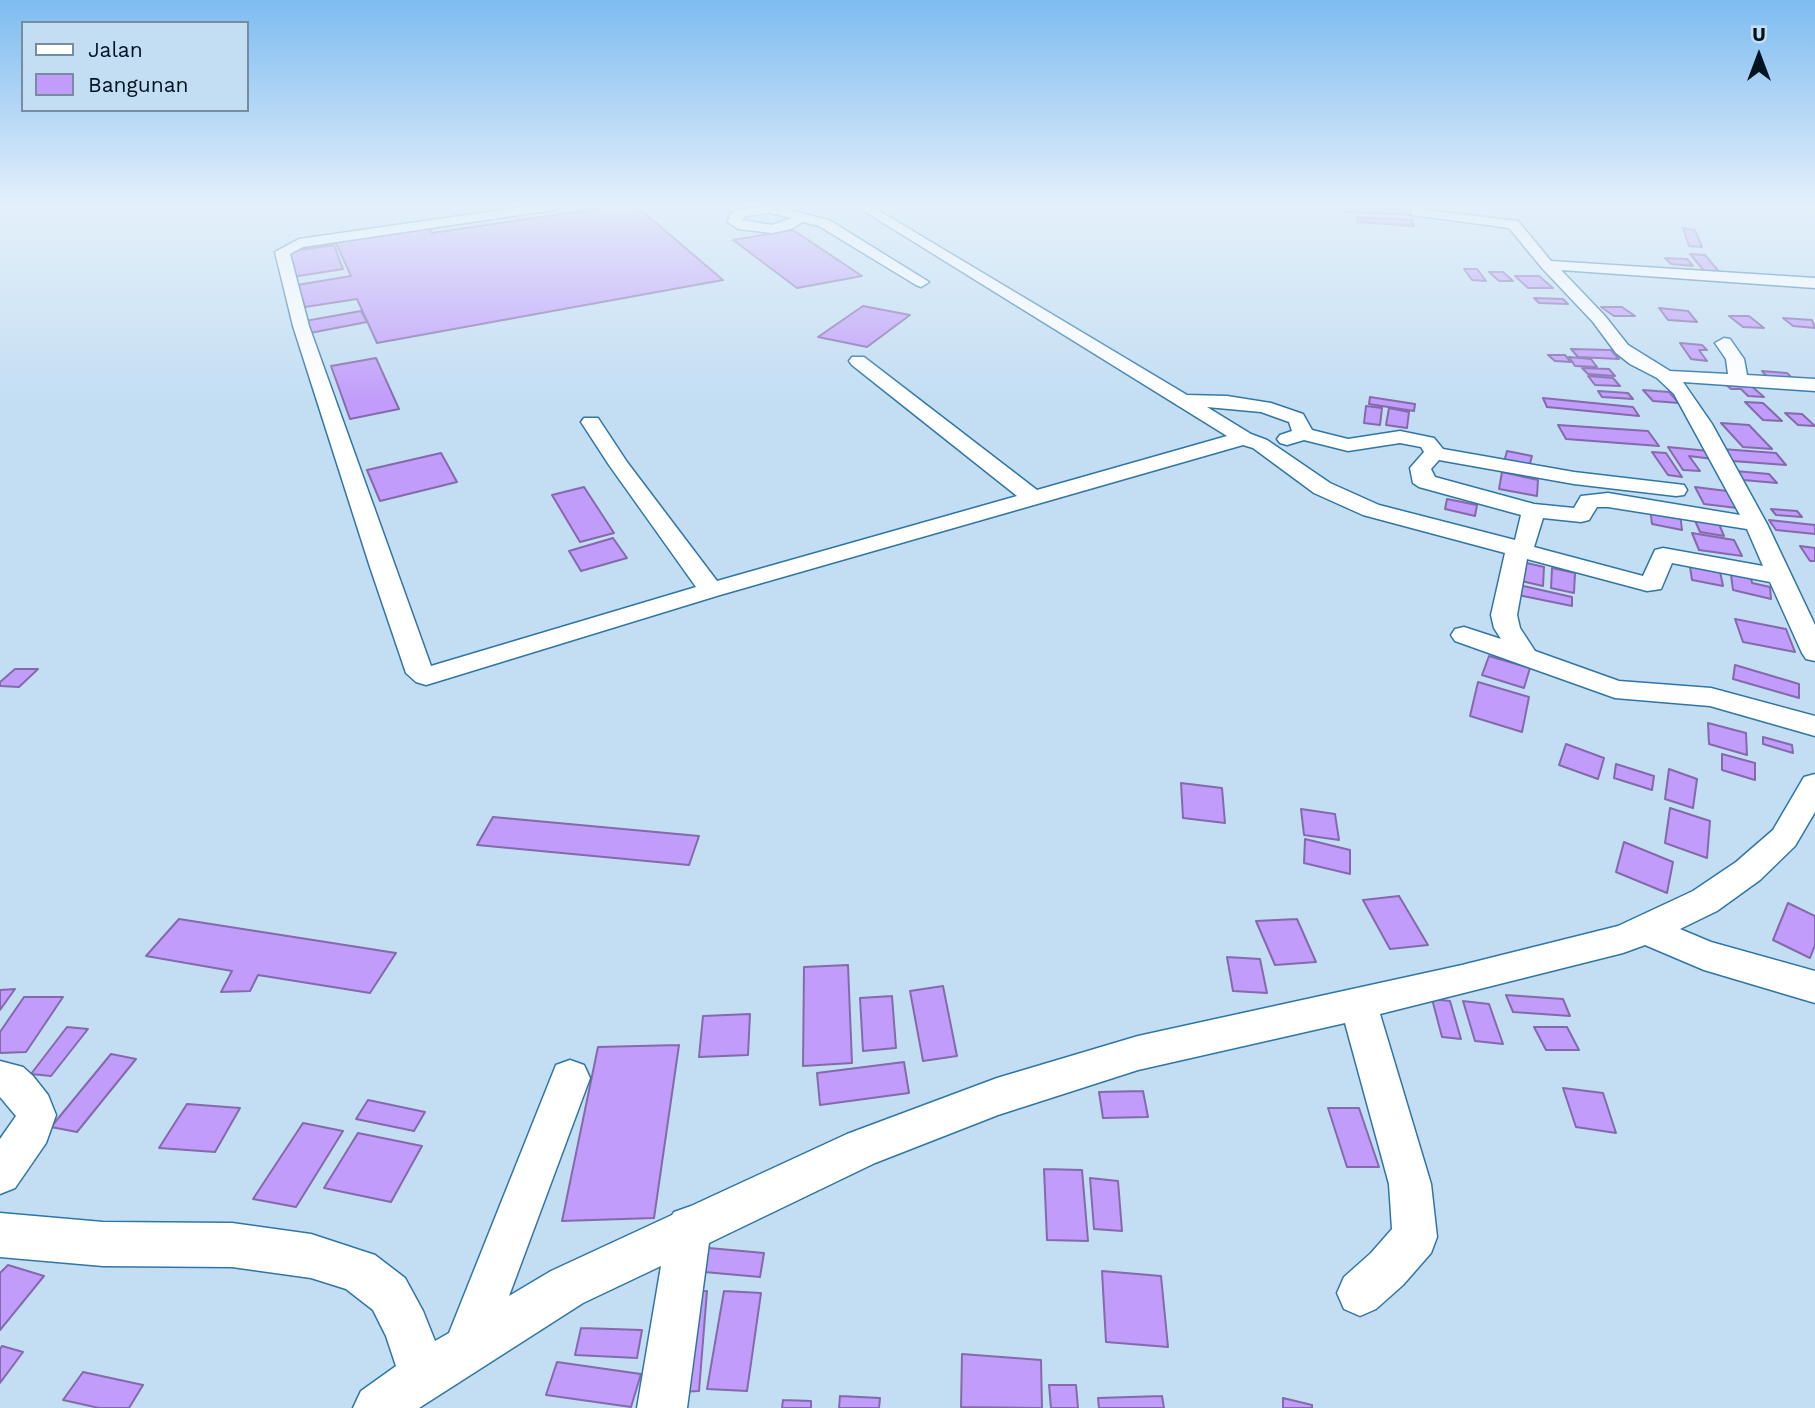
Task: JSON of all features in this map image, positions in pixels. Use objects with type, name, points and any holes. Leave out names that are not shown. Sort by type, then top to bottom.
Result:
[{"type":"street","points":[[287,272],[301,327],[420,673],[426,676],[711,590],[1252,441],[1303,434],[1348,445],[1384,438],[1415,439],[1433,447],[1434,453]]},
{"type":"street","points":[[903,272],[920,282]]},
{"type":"street","points":[[971,272],[1252,441],[1322,488],[1371,510],[1647,584],[1652,584],[1663,555],[1778,576]]},
{"type":"street","points":[[1554,272],[1585,302],[1622,349],[1666,376],[1685,396],[1756,524],[1815,653]]},
{"type":"street","points":[[1647,272],[1815,283]]},
{"type":"street","points":[[1724,343],[1735,359],[1736,372],[1742,381]]},
{"type":"street","points":[[858,360],[1035,499]]},
{"type":"street","points":[[1666,376],[1815,385]]},
{"type":"street","points":[[1186,401],[1227,402],[1264,407],[1296,418],[1303,428],[1303,434]]},
{"type":"street","points":[[591,422],[711,590]]},
{"type":"street","points":[[1434,453],[1420,468],[1421,478],[1427,482],[1533,511],[1581,514],[1590,501],[1608,500],[1756,524]]},
{"type":"street","points":[[1434,453],[1535,472],[1676,490]]},
{"type":"street","points":[[1527,659],[1507,628],[1504,615],[1517,551],[1526,542],[1533,511]]},
{"type":"street","points":[[1464,635],[1615,689],[1711,697],[1815,726]]},
{"type":"street","points":[[378,1408],[423,1376],[567,1287],[862,1147],[997,1097],[1138,1053],[1358,1004],[1609,943],[1645,930],[1705,901],[1748,871],[1784,838],[1815,786]]},
{"type":"street","points":[[1645,930],[1704,955],[1815,988]]},
{"type":"street","points":[[1358,1004],[1410,1184],[1415,1237],[1387,1269],[1360,1293]]},
{"type":"street","points":[[465,1352],[570,1077]]},
{"type":"street","points":[[0,1079],[9,1080],[19,1089],[34,1108],[36,1115],[32,1129],[0,1173]]},
{"type":"street","points":[[662,1408],[689,1227]]},
{"type":"street","points":[[0,1235],[103,1244],[232,1245],[311,1256],[359,1271],[389,1294],[407,1327],[423,1376]]},
{"type":"building","points":[[291,272],[326,272],[292,277]]},
{"type":"building","points":[[349,272],[713,272],[723,280],[377,343],[357,299],[305,307],[297,285],[351,276]]},
{"type":"building","points":[[775,272],[856,272],[862,276],[797,288]]},
{"type":"building","points":[[1466,272],[1479,272],[1486,281],[1472,280]]},
{"type":"building","points":[[1489,272],[1503,272],[1513,281],[1499,281]]},
{"type":"building","points":[[1515,276],[1539,276],[1553,288],[1528,288]]},
{"type":"building","points":[[1534,298],[1563,299],[1568,304],[1539,303]]},
{"type":"building","points":[[863,306],[910,315],[867,347],[818,337]]},
{"type":"building","points":[[1601,307],[1622,307],[1635,316],[1614,316]]},
{"type":"building","points":[[1659,308],[1688,311],[1697,322],[1668,320]]},
{"type":"building","points":[[361,311],[367,322],[310,333],[305,321]]},
{"type":"building","points":[[1729,316],[1749,316],[1764,328],[1743,327]]},
{"type":"building","points":[[1783,318],[1812,320],[1815,328],[1793,326]]},
{"type":"building","points":[[1680,343],[1702,345],[1707,350],[1699,350],[1707,361],[1691,359]]},
{"type":"building","points":[[1571,349],[1611,350],[1619,359],[1578,357]]},
{"type":"building","points":[[1548,355],[1565,355],[1571,362],[1555,361]]},
{"type":"building","points":[[1569,357],[1591,359],[1597,367],[1575,366]]},
{"type":"building","points":[[376,358],[399,409],[350,419],[331,366]]},
{"type":"building","points":[[1582,368],[1609,369],[1615,376],[1588,374]]},
{"type":"building","points":[[1762,371],[1787,373],[1795,381],[1769,379]]},
{"type":"building","points":[[1588,376],[1613,378],[1620,386],[1595,385]]},
{"type":"building","points":[[1724,383],[1749,384],[1764,397],[1748,396],[1741,389],[1731,389]]},
{"type":"building","points":[[1643,390],[1669,392],[1679,403],[1653,401]]},
{"type":"building","points":[[1598,391],[1628,393],[1633,399],[1602,397]]},
{"type":"building","points":[[1370,397],[1415,404],[1414,411],[1369,404]]},
{"type":"building","points":[[1543,398],[1633,407],[1639,416],[1547,407]]},
{"type":"building","points":[[1745,402],[1763,403],[1782,421],[1763,420]]},
{"type":"building","points":[[1366,406],[1382,408],[1380,425],[1364,423]]},
{"type":"building","points":[[1389,408],[1409,412],[1407,428],[1386,425]]},
{"type":"building","points":[[1785,413],[1802,414],[1815,426],[1798,425]]},
{"type":"building","points":[[1721,423],[1749,425],[1772,449],[1743,447]]},
{"type":"building","points":[[1558,425],[1648,431],[1659,446],[1566,439]]},
{"type":"building","points":[[1668,447],[1709,451],[1713,459],[1689,456],[1700,471],[1683,470]]},
{"type":"building","points":[[1722,449],[1776,453],[1786,465],[1732,461]]},
{"type":"building","points":[[1507,451],[1532,456],[1529,467],[1504,462]]},
{"type":"building","points":[[1652,452],[1666,453],[1682,477],[1668,475]]},
{"type":"building","points":[[441,453],[457,482],[380,501],[367,470]]},
{"type":"building","points":[[1735,471],[1769,474],[1777,483],[1743,480]]},
{"type":"building","points":[[1502,472],[1538,480],[1537,496],[1499,489]]},
{"type":"building","points":[[584,487],[614,533],[580,542],[552,495]]},
{"type":"building","points":[[1695,487],[1727,491],[1737,508],[1704,504]]},
{"type":"building","points":[[1447,499],[1477,505],[1475,516],[1445,509]]},
{"type":"building","points":[[1650,508],[1680,514],[1682,530],[1652,524]]},
{"type":"building","points":[[1771,509],[1797,511],[1802,517],[1776,515]]},
{"type":"building","points":[[1693,516],[1717,519],[1724,536],[1700,532]]},
{"type":"building","points":[[1769,520],[1815,525],[1815,534],[1776,530]]},
{"type":"building","points":[[1692,533],[1734,540],[1742,556],[1699,550]]},
{"type":"building","points":[[613,538],[627,558],[581,571],[569,551]]},
{"type":"building","points":[[1800,546],[1815,548],[1815,561],[1810,561]]},
{"type":"building","points":[[1689,560],[1719,566],[1723,586],[1692,580]]},
{"type":"building","points":[[1518,561],[1544,567],[1543,586],[1517,580]]},
{"type":"building","points":[[1730,567],[1750,572],[1752,583],[1770,587],[1771,599],[1733,590]]},
{"type":"building","points":[[1552,568],[1575,573],[1574,593],[1551,588]]},
{"type":"building","points":[[1519,585],[1572,597],[1572,606],[1518,595]]},
{"type":"building","points":[[1735,619],[1786,629],[1795,652],[1743,642]]},
{"type":"building","points":[[1489,656],[1530,668],[1524,688],[1482,675]]},
{"type":"building","points":[[1735,665],[1799,684],[1799,698],[1733,679]]},
{"type":"building","points":[[15,669],[38,669],[19,687],[0,686],[0,682]]},
{"type":"building","points":[[1478,682],[1529,697],[1522,732],[1470,716]]},
{"type":"building","points":[[1708,723],[1746,733],[1747,755],[1709,744]]},
{"type":"building","points":[[1763,737],[1792,745],[1793,753],[1763,744]]},
{"type":"building","points":[[1566,744],[1604,758],[1598,779],[1559,765]]},
{"type":"building","points":[[1722,754],[1755,763],[1755,780],[1722,770]]},
{"type":"building","points":[[1616,764],[1654,776],[1652,790],[1614,778]]},
{"type":"building","points":[[1669,769],[1697,779],[1693,808],[1665,799]]},
{"type":"building","points":[[1181,783],[1222,788],[1225,823],[1183,818]]},
{"type":"building","points":[[1670,808],[1710,821],[1707,858],[1665,843]]},
{"type":"building","points":[[1301,809],[1335,814],[1339,840],[1304,835]]},
{"type":"building","points":[[493,817],[699,836],[689,865],[477,845]]},
{"type":"building","points":[[1305,839],[1350,850],[1350,874],[1304,863]]},
{"type":"building","points":[[1624,842],[1673,862],[1667,893],[1616,872]]},
{"type":"building","points":[[1399,896],[1428,945],[1390,949],[1363,900]]},
{"type":"building","points":[[1788,903],[1815,916],[1815,945],[1810,958],[1773,940]]},
{"type":"building","points":[[179,919],[396,953],[370,993],[258,975],[250,991],[221,992],[232,971],[146,956]]},
{"type":"building","points":[[1297,919],[1316,962],[1275,965],[1256,921]]},
{"type":"building","points":[[1227,957],[1260,959],[1267,993],[1233,991]]},
{"type":"building","points":[[848,965],[852,1063],[803,1066],[804,967]]},
{"type":"building","points":[[943,986],[957,1056],[923,1061],[910,991]]},
{"type":"building","points":[[15,989],[0,1010],[0,990]]},
{"type":"building","points":[[1506,995],[1563,999],[1570,1016],[1513,1012]]},
{"type":"building","points":[[892,996],[896,1048],[863,1051],[860,998]]},
{"type":"building","points":[[24,997],[63,997],[26,1052],[0,1053],[0,1032]]},
{"type":"building","points":[[1432,999],[1450,1001],[1461,1039],[1442,1037]]},
{"type":"building","points":[[1463,1001],[1489,1004],[1503,1044],[1475,1041]]},
{"type":"building","points":[[750,1014],[748,1055],[699,1057],[703,1016]]},
{"type":"building","points":[[67,1027],[88,1029],[51,1076],[31,1074]]},
{"type":"building","points":[[1534,1027],[1567,1027],[1579,1050],[1546,1050]]},
{"type":"building","points":[[679,1045],[654,1218],[562,1221],[598,1047]]},
{"type":"building","points":[[111,1054],[136,1059],[77,1132],[51,1127]]},
{"type":"building","points":[[904,1062],[909,1093],[820,1105],[817,1073]]},
{"type":"building","points":[[1563,1088],[1603,1093],[1616,1133],[1576,1127]]},
{"type":"building","points":[[1143,1091],[1148,1117],[1103,1118],[1099,1092]]},
{"type":"building","points":[[368,1100],[425,1112],[414,1131],[356,1119]]},
{"type":"building","points":[[187,1104],[240,1108],[215,1152],[159,1148]]},
{"type":"building","points":[[1328,1108],[1359,1108],[1379,1167],[1347,1167]]},
{"type":"building","points":[[303,1123],[343,1131],[296,1207],[253,1199]]},
{"type":"building","points":[[358,1133],[422,1146],[391,1202],[324,1188]]},
{"type":"building","points":[[1044,1169],[1082,1170],[1088,1241],[1047,1240]]},
{"type":"building","points":[[1090,1178],[1118,1181],[1122,1231],[1094,1229]]},
{"type":"building","points":[[698,1247],[764,1253],[760,1277],[693,1271]]},
{"type":"building","points":[[8,1265],[44,1276],[0,1330],[0,1273]]},
{"type":"building","points":[[1102,1271],[1161,1276],[1168,1347],[1106,1342]]},
{"type":"building","points":[[707,1291],[699,1391],[678,1392],[687,1293]]},
{"type":"building","points":[[724,1291],[761,1293],[747,1391],[707,1389]]},
{"type":"building","points":[[581,1328],[642,1330],[637,1358],[575,1355]]},
{"type":"building","points":[[2,1346],[23,1352],[0,1383],[0,1349]]},
{"type":"building","points":[[962,1354],[1041,1360],[1042,1408],[961,1407]]},
{"type":"building","points":[[557,1362],[641,1374],[631,1407],[546,1395]]},
{"type":"building","points":[[83,1372],[143,1385],[129,1408],[99,1408],[63,1400]]},
{"type":"building","points":[[1049,1385],[1076,1385],[1078,1408],[1051,1408]]},
{"type":"building","points":[[840,1396],[880,1398],[879,1408],[839,1408]]},
{"type":"building","points":[[1162,1396],[1164,1408],[1099,1408],[1098,1398]]},
{"type":"building","points":[[1283,1398],[1312,1405],[1312,1408],[1283,1408]]},
{"type":"building","points":[[783,1400],[811,1401],[811,1408],[782,1408]]}]
